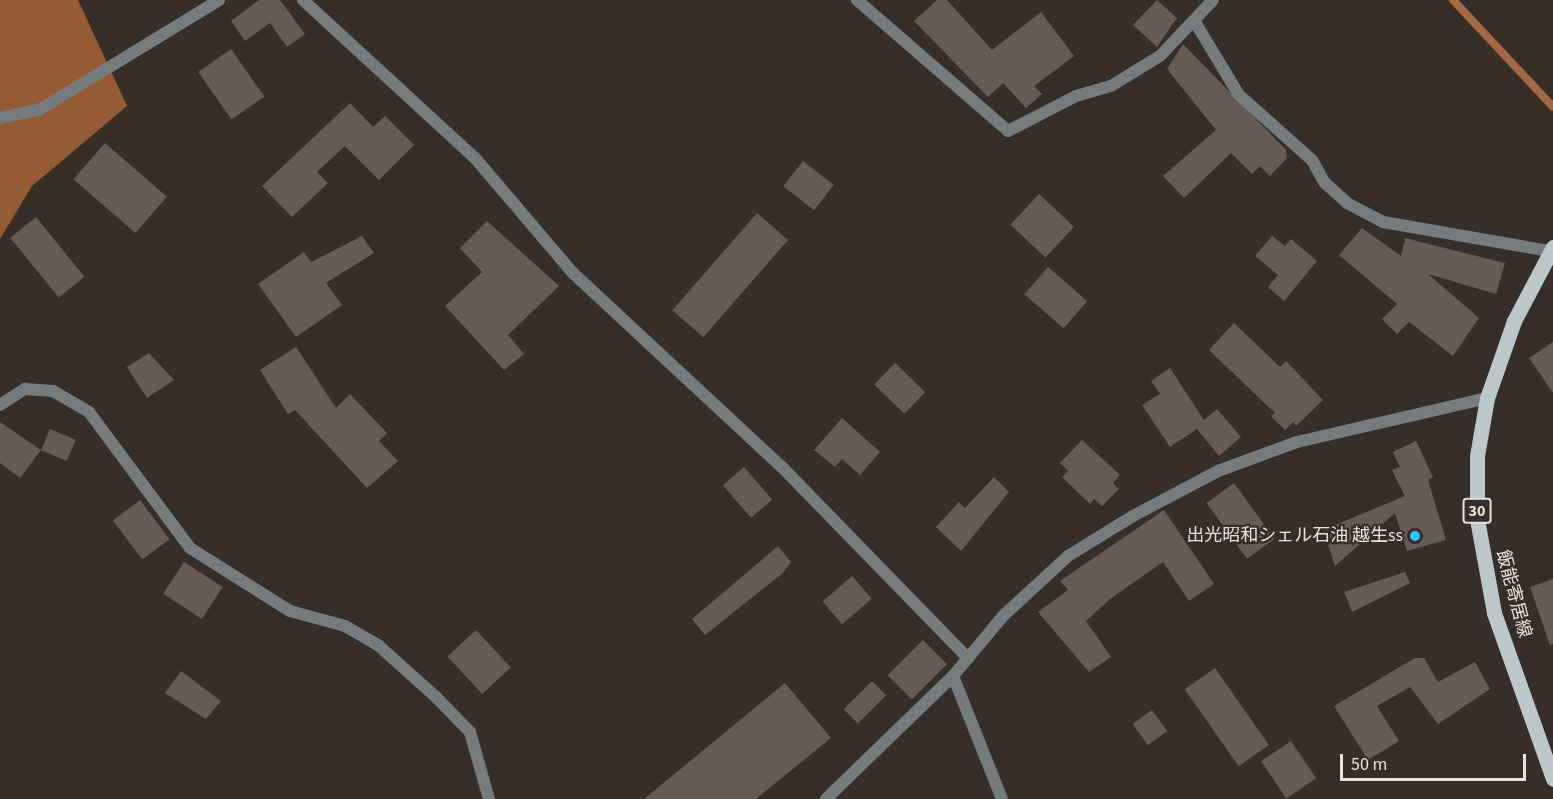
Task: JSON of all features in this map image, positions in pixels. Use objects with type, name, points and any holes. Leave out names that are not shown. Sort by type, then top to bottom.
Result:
[{"type":"main road","name":"飯能寄居線","points":[[1552,249],[1514,321],[1487,398],[1477,456],[1481,556],[1494,613],[1553,779]]},
{"type":"street","points":[[0,118],[39,110],[219,0]]},
{"type":"street","points":[[303,0],[475,158],[573,273],[782,467],[968,658]]},
{"type":"street","points":[[857,0],[1008,131],[1076,96],[1111,86],[1160,56],[1195,22],[1213,0]]},
{"type":"street","points":[[1195,22],[1239,95],[1312,160],[1325,183],[1347,202],[1383,222],[1552,249]]},
{"type":"street","points":[[0,405],[25,389],[53,391],[89,412],[189,548],[290,611],[345,627],[379,646],[436,697],[470,732],[489,799]]},
{"type":"street","points":[[826,799],[953,676],[1003,616],[1068,556],[1218,471],[1297,442],[1487,398]]},
{"type":"street","points":[[953,676],[1002,799]]},
{"type":"shaded area","points":[[0,0],[78,0],[127,106],[32,186],[0,239]]},
{"type":"building","points":[[259,0],[280,0],[305,34],[287,47],[270,23],[245,41],[231,21]]},
{"type":"building","points":[[937,0],[947,0],[992,50],[1041,12],[1074,56],[1034,86],[1042,94],[1026,108],[1003,83],[988,97],[914,21]]},
{"type":"building","points":[[1157,0],[1177,18],[1157,47],[1133,25]]},
{"type":"building","points":[[1183,44],[1286,150],[1287,158],[1270,176],[1260,166],[1252,174],[1231,153],[1184,198],[1163,176],[1216,130],[1167,69]]},
{"type":"building","points":[[231,49],[264,97],[232,119],[198,72]]},
{"type":"building","points":[[350,103],[373,127],[385,116],[414,145],[379,180],[345,146],[317,172],[328,183],[292,217],[262,186]]},
{"type":"building","points":[[105,143],[167,197],[135,233],[74,179]]},
{"type":"building","points":[[803,161],[834,185],[814,210],[783,186]]},
{"type":"building","points":[[1039,194],[1074,227],[1045,257],[1010,225]]},
{"type":"building","points":[[757,213],[788,240],[703,337],[672,310]]},
{"type":"building","points":[[36,217],[84,277],[59,298],[10,238]]},
{"type":"building","points":[[487,221],[559,286],[508,335],[524,354],[504,370],[445,306],[482,272],[460,248]]},
{"type":"building","points":[[1362,228],[1401,256],[1405,238],[1505,263],[1496,294],[1428,274],[1479,318],[1453,356],[1409,322],[1397,334],[1382,319],[1397,304],[1339,255]]},
{"type":"building","points":[[362,236],[374,253],[326,283],[342,305],[296,337],[258,284],[304,252],[311,262]]},
{"type":"building","points":[[1272,236],[1285,246],[1291,239],[1317,261],[1284,301],[1268,287],[1278,275],[1255,256]]},
{"type":"building","points":[[1048,267],[1087,301],[1064,328],[1024,294]]},
{"type":"building","points":[[1234,323],[1280,367],[1286,361],[1323,400],[1296,426],[1293,422],[1285,430],[1271,416],[1275,413],[1209,350]]},
{"type":"building","points":[[1553,342],[1553,393],[1529,358]]},
{"type":"building","points":[[296,347],[336,408],[350,394],[387,433],[379,441],[398,461],[367,488],[295,410],[288,414],[260,370]]},
{"type":"building","points":[[149,353],[174,380],[147,398],[127,367]]},
{"type":"building","points":[[895,363],[925,392],[904,414],[874,385]]},
{"type":"building","points":[[1170,368],[1204,420],[1217,409],[1241,437],[1219,456],[1197,429],[1170,447],[1142,405],[1160,394],[1151,381]]},
{"type":"building","points":[[842,418],[880,452],[860,475],[842,459],[835,467],[814,450]]},
{"type":"building","points":[[0,422],[41,450],[20,478],[0,463]]},
{"type":"building","points":[[50,429],[76,440],[67,461],[41,450]]},
{"type":"building","points":[[1082,440],[1120,475],[1113,483],[1119,489],[1102,506],[1094,499],[1090,504],[1062,477],[1068,471],[1060,463]]},
{"type":"building","points":[[1416,441],[1433,477],[1428,480],[1446,540],[1407,551],[1395,513],[1335,566],[1323,530],[1405,496],[1392,470],[1400,467],[1393,452]]},
{"type":"building","points":[[744,467],[772,499],[751,518],[723,485]]},
{"type":"building","points":[[994,477],[1009,492],[961,551],[936,527],[959,502],[965,508]]},
{"type":"building","points":[[1234,483],[1275,539],[1247,559],[1206,503]]},
{"type":"building","points":[[140,500],[169,539],[142,560],[113,520]]},
{"type":"building","points":[[1164,510],[1214,584],[1189,601],[1163,562],[1110,599],[1086,621],[1111,657],[1089,672],[1038,612],[1068,590],[1060,581]]},
{"type":"building","points":[[778,546],[791,562],[783,573],[705,635],[692,619]]},
{"type":"building","points":[[184,562],[223,587],[202,619],[163,594]]},
{"type":"building","points":[[1405,572],[1410,583],[1352,612],[1344,592]]},
{"type":"building","points":[[852,576],[872,599],[842,624],[823,602]]},
{"type":"building","points":[[1553,579],[1553,644],[1550,645],[1530,587]]},
{"type":"building","points":[[476,630],[511,667],[482,694],[447,657]]},
{"type":"building","points":[[923,640],[947,664],[912,699],[888,675]]},
{"type":"building","points":[[1415,658],[1424,658],[1438,682],[1475,662],[1490,689],[1438,724],[1410,687],[1377,706],[1399,741],[1368,760],[1334,706]]},
{"type":"building","points":[[1215,668],[1269,745],[1239,766],[1185,689]]},
{"type":"building","points":[[181,671],[221,701],[206,719],[165,693]]},
{"type":"building","points":[[872,681],[886,695],[858,723],[844,709]]},
{"type":"building","points":[[785,683],[831,738],[756,799],[644,799]]},
{"type":"building","points":[[1152,710],[1167,731],[1148,745],[1133,724]]},
{"type":"building","points":[[1291,741],[1316,778],[1286,798],[1261,761]]},
{"type":"waterway","points":[[1453,0],[1553,107]]},
{"type":"place","name":"出光昭和シェル石油 越生ss","points":[[1415,536]]}]
